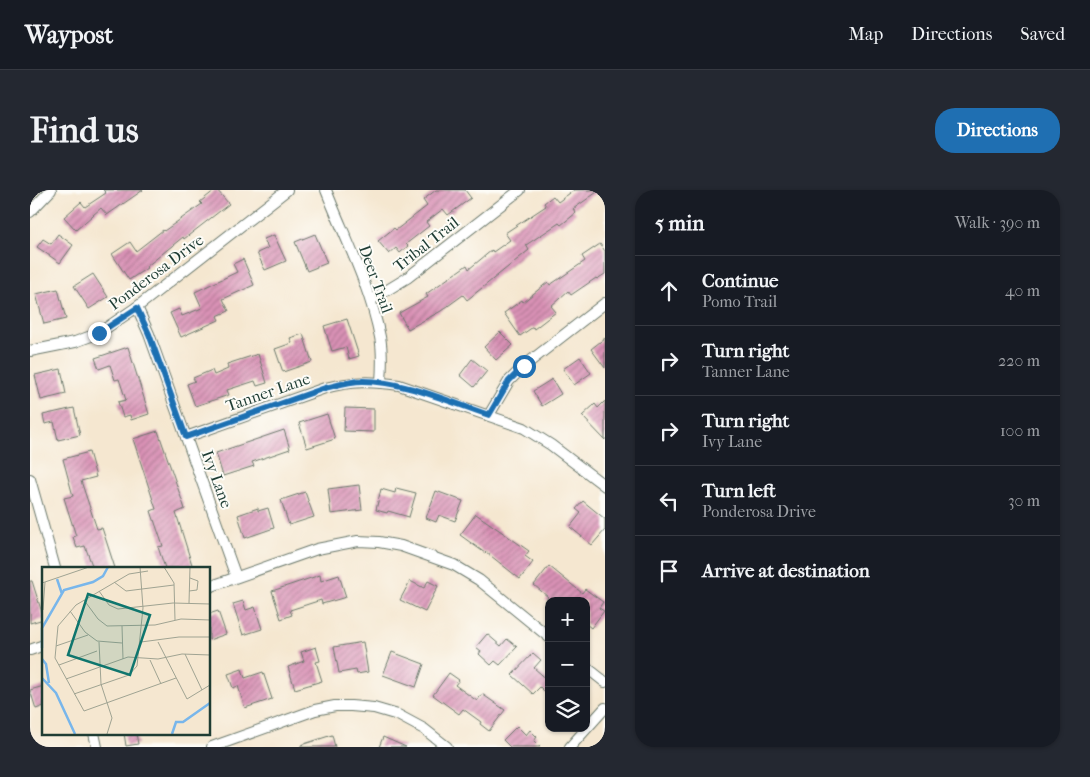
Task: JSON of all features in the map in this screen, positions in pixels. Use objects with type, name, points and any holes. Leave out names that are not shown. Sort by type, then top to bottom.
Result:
[{"type":"street","points":[[30,212],[51,190]]},
{"type":"street","name":"Ponderosa Drive","points":[[30,351],[74,342],[99,333],[137,308],[287,190]]},
{"type":"street","name":"Deer Trail","points":[[326,190],[371,300],[380,339],[382,365],[380,383]]},
{"type":"street","name":"Tribal Trail","points":[[371,300],[407,278],[520,190]]},
{"type":"street","points":[[489,415],[509,381],[524,366],[605,303]]},
{"type":"street","name":"Ivy Lane","points":[[137,308],[149,334],[236,577]]},
{"type":"street","name":"Tanner Lane","points":[[186,437],[344,383],[362,381],[399,385],[524,428],[551,444],[605,486]]},
{"type":"street","points":[[30,479],[31,492],[55,567]]},
{"type":"street","points":[[210,587],[317,549],[358,540],[379,542],[401,546],[454,565],[478,580],[545,634]]},
{"type":"street","points":[[30,650],[42,646]]},
{"type":"street","points":[[590,670],[605,682]]},
{"type":"street","points":[[212,747],[315,710],[335,706],[374,708],[398,715],[424,729],[447,747]]},
{"type":"street","points":[[570,747],[605,708]]},
{"type":"street","points":[[94,734],[97,747]]},
{"type":"building","points":[[103,190],[143,190],[107,215],[101,208],[76,230],[64,217],[81,202],[85,207],[106,193]]},
{"type":"building","points":[[215,190],[229,204],[184,239],[183,237],[147,268],[129,280],[112,254],[130,242],[136,251],[202,204],[200,202]]},
{"type":"building","points":[[436,190],[465,190],[471,198],[448,215],[443,209],[426,222],[429,226],[406,244],[408,246],[400,253],[396,248],[389,254],[378,241],[394,228],[396,230],[427,206],[423,200]]},
{"type":"building","points":[[574,190],[600,190],[573,209],[576,213],[561,225],[559,223],[526,245],[529,250],[467,300],[463,295],[441,311],[408,329],[399,313],[428,297],[426,294],[467,265],[469,269],[492,250],[493,252],[510,240],[505,233],[546,206],[544,203],[553,196],[558,202]]},
{"type":"building","points":[[58,234],[73,245],[60,263],[37,247],[43,239],[51,244]]},
{"type":"building","points":[[315,234],[327,263],[307,271],[295,242]]},
{"type":"building","points":[[274,235],[286,261],[265,270],[257,253],[268,248],[264,239]]},
{"type":"building","points":[[600,244],[605,251],[605,274],[571,295],[568,291],[551,306],[556,312],[534,329],[533,327],[520,336],[504,313],[522,300],[523,302],[548,282],[550,285],[585,261],[582,256]]},
{"type":"building","points":[[243,259],[254,285],[223,299],[229,311],[217,316],[219,320],[181,337],[170,313],[179,309],[182,316],[202,308],[195,292],[237,272],[233,264]]},
{"type":"building","points":[[93,274],[108,297],[89,309],[74,286]]},
{"type":"building","points":[[58,289],[66,319],[44,324],[36,294]]},
{"type":"building","points":[[347,319],[359,356],[349,359],[346,347],[332,351],[324,326]]},
{"type":"building","points":[[500,332],[513,345],[496,360],[484,347]]},
{"type":"building","points":[[303,334],[312,362],[283,372],[275,349],[292,343],[290,338]]},
{"type":"building","points":[[605,338],[605,368],[591,349]]},
{"type":"building","points":[[128,347],[149,414],[131,420],[130,415],[123,417],[118,402],[126,400],[119,379],[115,380],[110,365],[99,369],[95,358]]},
{"type":"building","points":[[258,354],[267,383],[257,386],[255,381],[227,390],[229,395],[195,406],[187,384],[195,381],[193,378],[212,370],[214,375],[228,369],[227,364]]},
{"type":"building","points":[[580,357],[591,373],[574,385],[563,369]]},
{"type":"building","points":[[472,359],[487,371],[474,387],[460,375]]},
{"type":"building","points":[[61,369],[66,394],[41,400],[35,375]]},
{"type":"building","points":[[552,379],[561,394],[542,406],[533,391]]},
{"type":"building","points":[[605,401],[605,440],[582,416],[595,404],[598,408]]},
{"type":"building","points":[[74,408],[80,435],[58,440],[54,422],[45,424],[43,415]]},
{"type":"building","points":[[345,408],[374,409],[374,432],[344,431]]},
{"type":"building","points":[[327,414],[335,439],[307,448],[299,423]]},
{"type":"building","points":[[284,430],[290,449],[252,462],[254,466],[223,476],[216,453]]},
{"type":"building","points":[[158,431],[185,509],[176,513],[193,567],[165,567],[158,547],[163,546],[151,511],[156,509],[133,439]]},
{"type":"building","points":[[89,452],[96,477],[81,481],[97,529],[102,528],[115,567],[93,567],[85,546],[77,548],[73,537],[76,536],[64,498],[73,496],[63,459]]},
{"type":"building","points":[[359,485],[362,510],[331,514],[328,489]]},
{"type":"building","points":[[396,488],[416,493],[409,517],[388,511],[387,513],[376,510],[381,489],[395,493]]},
{"type":"building","points":[[436,491],[463,501],[455,521],[439,515],[436,522],[426,518]]},
{"type":"building","points":[[305,492],[314,517],[289,525],[281,500]]},
{"type":"building","points":[[583,501],[605,519],[605,530],[592,545],[570,527],[581,513],[576,509]]},
{"type":"building","points":[[258,508],[258,511],[268,508],[274,528],[245,538],[238,515]]},
{"type":"building","points":[[476,514],[529,551],[525,556],[533,562],[520,579],[486,552],[460,535]]},
{"type":"building","points":[[549,566],[582,593],[585,589],[603,602],[599,608],[604,611],[591,628],[590,597],[548,597],[534,585]]},
{"type":"building","points":[[320,575],[321,581],[339,575],[346,597],[322,604],[321,600],[290,610],[292,615],[281,619],[272,591]]},
{"type":"building","points":[[30,581],[32,581],[42,613],[42,620],[30,623]]},
{"type":"building","points":[[410,581],[424,588],[428,581],[438,586],[425,612],[400,600]]},
{"type":"building","points":[[243,601],[246,610],[255,607],[262,629],[243,635],[233,604]]},
{"type":"building","points":[[218,611],[226,634],[210,640],[210,614]]},
{"type":"building","points":[[487,634],[501,646],[507,639],[517,647],[500,665],[495,661],[491,665],[479,654],[481,651],[476,647]]},
{"type":"building","points":[[363,642],[368,672],[357,674],[356,670],[339,673],[334,647]]},
{"type":"building","points":[[316,647],[320,661],[316,662],[322,681],[295,689],[288,667],[304,661],[301,652]]},
{"type":"building","points":[[392,652],[424,664],[416,687],[383,675]]},
{"type":"building","points":[[533,653],[541,660],[534,668],[545,678],[545,692],[540,687],[533,694],[512,675]]},
{"type":"building","points":[[242,669],[245,678],[263,672],[272,699],[245,708],[238,686],[233,688],[228,674]]},
{"type":"building","points":[[449,673],[459,680],[455,685],[477,701],[482,694],[505,710],[489,731],[480,724],[481,722],[463,709],[459,714],[433,695]]},
{"type":"building","points":[[42,687],[42,707],[36,709],[30,690]]},
{"type":"building","points":[[517,726],[526,735],[530,730],[537,737],[534,741],[540,747],[510,747],[503,740]]},
{"type":"building","points":[[124,734],[136,734],[138,744],[126,746]]},
{"type":"building","points":[[332,735],[335,747],[301,747],[301,745]]},
{"type":"building","points":[[383,737],[406,747],[379,747]]},
{"type":"route","points":[[99,333],[137,308],[149,334],[186,437],[325,388],[362,381],[399,385],[489,415],[509,381],[524,366]]}]
